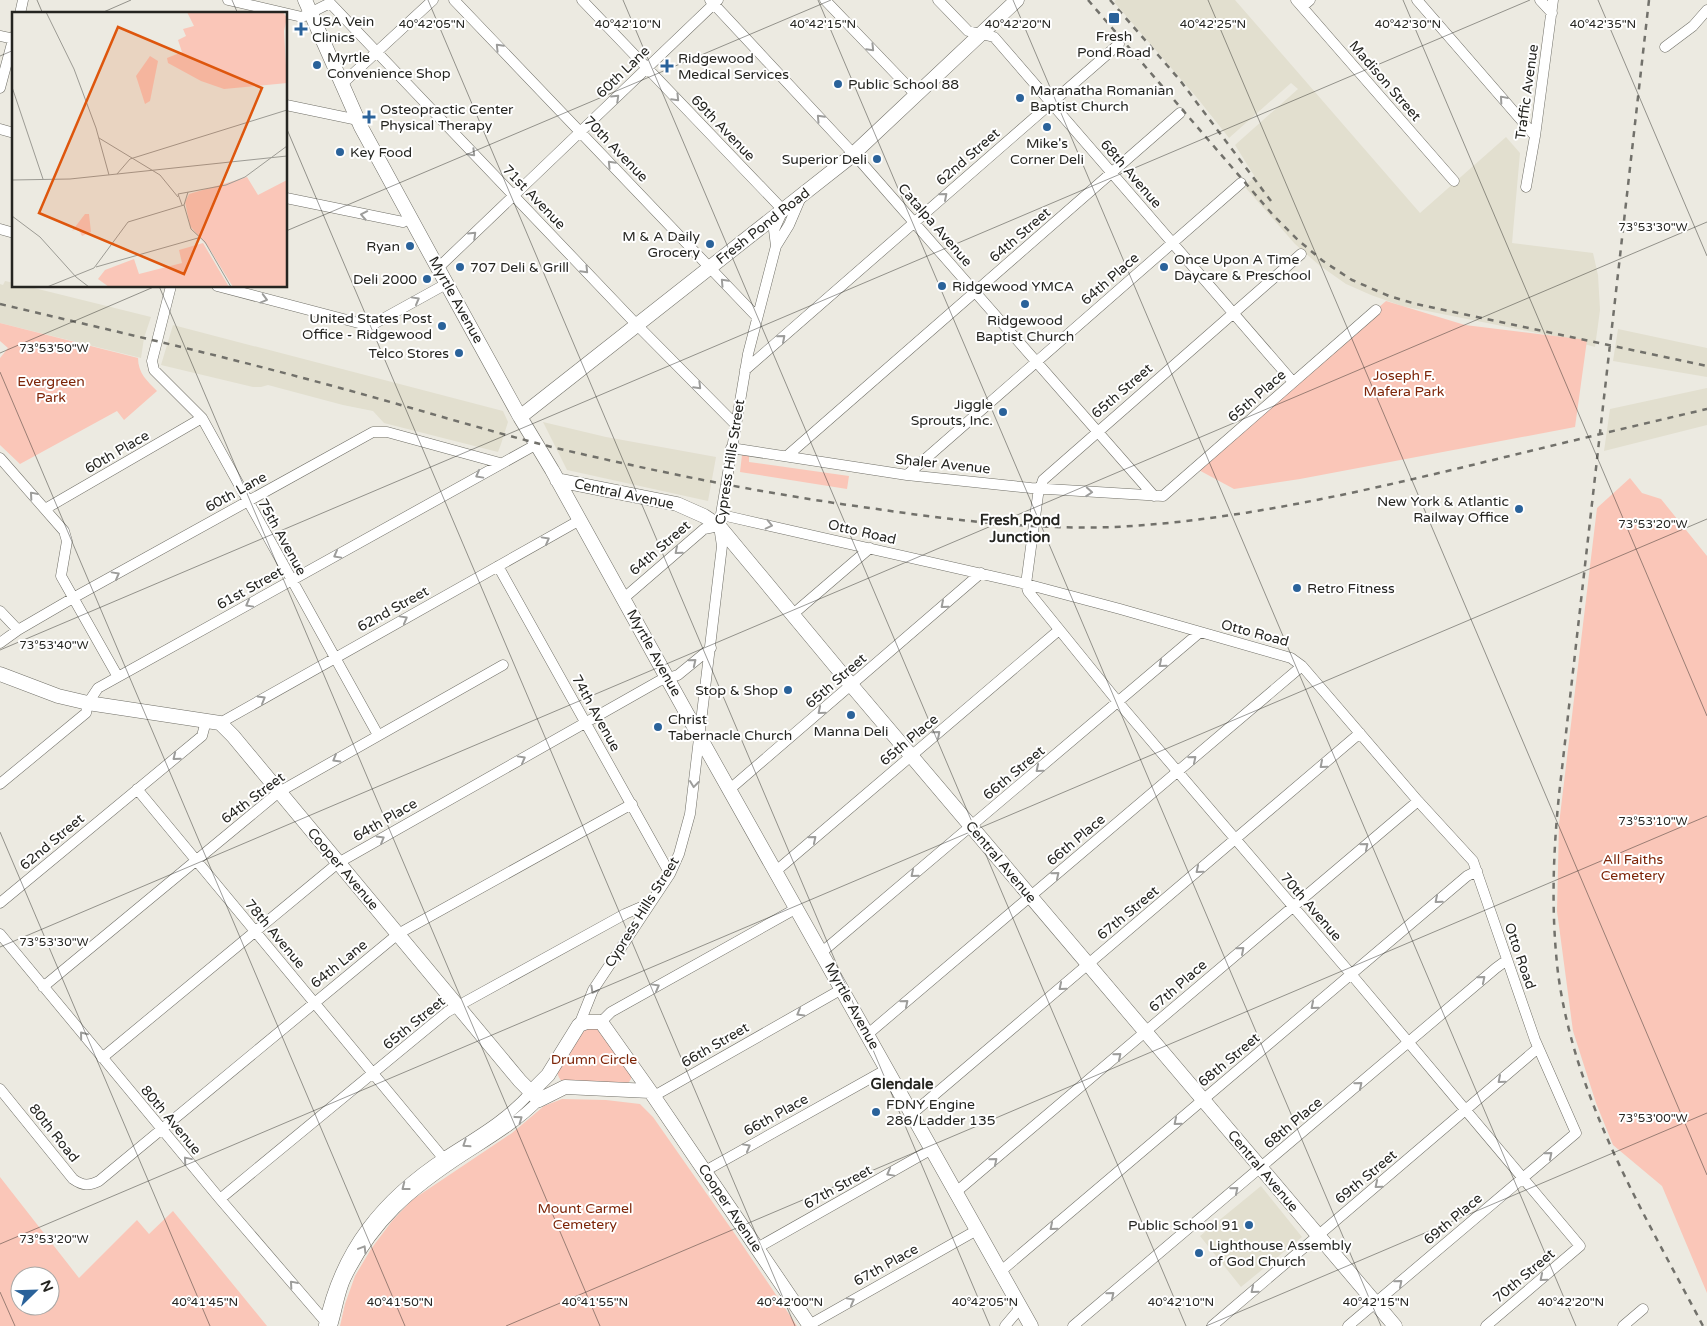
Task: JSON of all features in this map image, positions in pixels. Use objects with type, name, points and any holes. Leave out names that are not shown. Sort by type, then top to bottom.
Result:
[{"type":"main road","name":"Fresh Pond Road","points":[[520,417],[854,154],[1017,0]]},
{"type":"main road","name":"Myrtle Avenue","points":[[308,6],[358,120],[446,284],[520,417],[558,480],[667,678],[1032,1326]]},
{"type":"main road","name":"Central Avenue","points":[[558,480],[677,504],[704,516],[720,520],[792,615],[1395,1326]]},
{"type":"main road","points":[[0,674],[58,696],[220,723]]},
{"type":"main road","name":"Cooper Avenue","points":[[220,723],[233,736],[520,1081],[535,1096]]},
{"type":"main road","points":[[579,1025],[587,1022],[601,1022]]},
{"type":"main road","name":"Cooper Avenue","points":[[601,1022],[652,1093],[809,1325]]},
{"type":"main road","name":"Cypress Hills Street","points":[[535,1096],[579,1025]]},
{"type":"main road","points":[[552,1068],[556,1081],[565,1087]]},
{"type":"main road","points":[[535,1096],[565,1087],[652,1093]]},
{"type":"street","points":[[228,0],[245,6],[276,12]]},
{"type":"street","points":[[342,84],[377,54],[433,0]]},
{"type":"street","name":"70th Avenue","points":[[454,0],[757,317]]},
{"type":"street","name":"69th Avenue","points":[[582,0],[783,210]]},
{"type":"street","points":[[825,0],[916,95]]},
{"type":"street","name":"68th Avenue","points":[[938,0],[968,31],[994,37],[1294,382]]},
{"type":"street","points":[[1299,4],[1310,0]]},
{"type":"street","points":[[1417,0],[1535,136]]},
{"type":"street","points":[[1540,0],[1552,13]]},
{"type":"street","name":"Traffic Avenue","points":[[1526,188],[1535,136],[1553,0]]},
{"type":"street","name":"60th Lane","points":[[438,268],[647,68],[714,1]]},
{"type":"street","name":"Catalpa Avenue","points":[[714,1],[854,154],[1154,496]]},
{"type":"street","name":"71st Avenue","points":[[308,6],[330,4],[637,325],[735,424]]},
{"type":"street","name":"Madison Street","points":[[1299,4],[1454,181]]},
{"type":"street","points":[[288,14],[302,17],[308,6]]},
{"type":"street","points":[[1665,47],[1693,26],[1707,10]]},
{"type":"street","points":[[0,88],[12,42]]},
{"type":"street","name":"62nd Street","points":[[745,370],[1119,44]]},
{"type":"street","points":[[288,105],[358,120]]},
{"type":"street","name":"64th Street","points":[[787,456],[1180,113]]},
{"type":"street","name":"64th Place","points":[[907,475],[1241,183]]},
{"type":"street","name":"Cypress Hills Street","points":[[579,1025],[593,990],[648,904],[670,874],[679,854],[690,814],[722,546],[720,520],[735,424],[757,317],[776,246],[803,194]]},
{"type":"street","points":[[288,198],[403,222],[411,218]]},
{"type":"street","name":"Cypress Hills Street","points":[[776,246],[774,230],[783,210]]},
{"type":"street","name":"65th Street","points":[[1040,488],[1043,480],[1096,432],[1300,254]]},
{"type":"street","points":[[225,288],[370,326],[446,284]]},
{"type":"street","name":"75th Avenue","points":[[170,288],[152,361],[154,370],[202,418],[378,735]]},
{"type":"street","name":"65th Place","points":[[1154,496],[1163,496],[1376,310]]},
{"type":"street","name":"60th Place","points":[[45,509],[202,418]]},
{"type":"street","name":"60th Lane","points":[[0,643],[18,630],[73,598],[373,432],[387,432],[500,463]]},
{"type":"street","name":"61st Street","points":[[0,784],[86,713],[88,702],[98,688],[537,444]]},
{"type":"street","name":"Shaler Avenue","points":[[731,448],[907,475],[1040,488],[1154,496]]},
{"type":"street","points":[[0,458],[64,531],[67,541],[61,576],[118,678]]},
{"type":"street","points":[[1026,584],[1040,488]]},
{"type":"street","name":"62nd Street","points":[[220,723],[580,520]]},
{"type":"street","name":"64th Street","points":[[624,598],[704,529],[720,520]]},
{"type":"street","name":"Otto Road","points":[[720,520],[870,548],[981,573],[1120,608],[1291,658],[1302,666],[1418,801],[1472,859],[1538,1048],[1576,1133]]},
{"type":"street","points":[[792,615],[870,548]]},
{"type":"street","name":"74th Avenue","points":[[498,566],[670,874]]},
{"type":"street","name":"65th Street","points":[[730,789],[852,686],[981,573]]},
{"type":"street","name":"70th Avenue","points":[[1026,584],[1028,590],[1059,630],[1118,702],[1351,974],[1580,1246]]},
{"type":"street","points":[[0,611],[18,630]]},
{"type":"street","name":"65th Place","points":[[776,871],[1059,630]]},
{"type":"street","name":"66th Street","points":[[822,952],[1200,632]]},
{"type":"street","name":"64th Place","points":[[102,1058],[338,863],[659,681],[678,675],[710,648]]},
{"type":"street","name":"64th Street","points":[[43,987],[279,792],[503,665]]},
{"type":"street","name":"66th Place","points":[[868,1034],[1302,666]]},
{"type":"street","name":"62nd Street","points":[[0,903],[202,736],[206,721]]},
{"type":"street","name":"67th Street","points":[[913,1113],[1360,733]]},
{"type":"street","name":"78th Avenue","points":[[137,789],[446,1161]]},
{"type":"street","name":"67th Place","points":[[956,1192],[1418,801]]},
{"type":"street","name":"64th Lane","points":[[91,1185],[99,1181],[398,934],[632,804]]},
{"type":"street","name":"68th Street","points":[[1001,1271],[1467,876],[1476,871]]},
{"type":"street","name":"65th Street","points":[[220,1200],[447,1012],[624,914],[648,904]]},
{"type":"street","points":[[601,1022],[611,1012],[797,908]]},
{"type":"street","name":"80th Avenue","points":[[0,934],[220,1200],[327,1324]]},
{"type":"street","name":"68th Place","points":[[1073,1326],[1507,960]]},
{"type":"street","name":"66th Street","points":[[652,1093],[842,989]]},
{"type":"street","name":"69th Street","points":[[1212,1326],[1538,1048]]},
{"type":"street","name":"66th Place","points":[[705,1171],[887,1069]]},
{"type":"street","name":"80th Road","points":[[0,1089],[73,1179],[82,1185],[91,1185]]},
{"type":"street","name":"Cypress Hills Street","points":[[327,1324],[330,1299],[350,1253],[368,1226],[400,1190],[524,1116],[535,1096]]},
{"type":"street","name":"69th Place","points":[[1348,1326],[1576,1133]]},
{"type":"street","name":"67th Street","points":[[757,1248],[932,1150]]},
{"type":"street","name":"67th Place","points":[[809,1325],[977,1230]]},
{"type":"street","name":"70th Street","points":[[1486,1326],[1580,1246]]},
{"type":"street","points":[[1005,1326],[1021,1307]]},
{"type":"street","points":[[1623,1326],[1642,1309]]},
{"type":"shaded area","points":[[1116,0],[1235,0],[1420,213],[1506,137],[1520,153],[1512,243],[1593,253],[1598,275],[1600,310],[1595,347],[1563,338],[1402,306],[1346,284],[1319,265],[1295,244],[1244,186],[1255,177],[1235,145],[1298,89],[1291,83],[1229,138],[1198,99],[1114,2]]},
{"type":"shaded area","points":[[5,281],[12,283],[12,288],[34,288],[151,317],[144,338],[141,358],[0,323],[0,284],[3,285]]},
{"type":"shaded area","points":[[173,325],[503,411],[508,422],[498,452],[384,423],[373,411],[268,385],[253,387],[161,365]]},
{"type":"shaded area","points":[[1618,329],[1707,348],[1707,377],[1613,361]]},
{"type":"shaded area","points":[[1707,388],[1707,425],[1604,451],[1610,409]]},
{"type":"shaded area","points":[[543,422],[606,437],[716,457],[708,501],[567,470]]},
{"type":"shaded area","points":[[1261,1186],[1302,1237],[1241,1287],[1200,1236]]},
{"type":"green space","name":"Joseph F. Mafera Park","points":[[1386,301],[1465,325],[1587,340],[1575,427],[1300,479],[1234,489],[1195,468]]},
{"type":"green space","name":"Evergreen Park","points":[[0,323],[138,358],[141,372],[157,391],[124,420],[117,411],[20,464],[0,445],[0,358],[8,348],[0,341]]},
{"type":"green space","points":[[742,455],[749,456],[749,462],[849,476],[847,489],[740,472]]},
{"type":"green space","name":"All Faiths Cemetery","points":[[1630,478],[1642,493],[1661,499],[1707,556],[1707,1293],[1662,1186],[1613,1145],[1596,1103],[1573,1031],[1557,911],[1559,824],[1597,508]]},
{"type":"green space","name":"Drumn Circle","points":[[595,1024],[631,1068],[631,1079],[629,1082],[621,1085],[563,1082],[559,1077],[558,1068],[584,1027]]},
{"type":"green space","name":"Mount Carmel Cemetery","points":[[562,1099],[606,1100],[640,1104],[653,1117],[797,1326],[340,1326],[345,1304],[355,1276],[371,1249],[392,1221],[412,1200],[512,1133],[544,1106]]},
{"type":"green space","points":[[0,1177],[79,1278],[137,1220],[149,1234],[173,1211],[267,1326],[0,1326]]},
{"type":"railway","points":[[1088,0],[1273,215],[1323,261],[1352,280],[1389,296],[1416,304],[1707,366]]},
{"type":"railway","points":[[1110,0],[1179,79],[1271,201]]},
{"type":"railway","points":[[1649,0],[1559,795],[1554,861],[1554,928],[1558,973],[1567,1020],[1580,1066],[1596,1111],[1636,1198],[1703,1326]]},
{"type":"railway","points":[[0,304],[171,344],[533,442],[637,466],[753,490],[831,502],[992,523],[1053,527],[1084,528],[1159,524],[1246,513],[1374,488],[1707,409]]},
{"type":"place","name":"Fresh Pond Road","points":[[1114,18]]},
{"type":"place","name":"USA Vein Clinics","points":[[301,29]]},
{"type":"place","name":"Myrtle Convenience Shop","points":[[317,65]]},
{"type":"place","name":"Ridgewood Medical Services","points":[[667,66]]},
{"type":"place","name":"Public School 88","points":[[838,84]]},
{"type":"place","name":"Maranatha Romanian Baptist Church","points":[[1020,98]]},
{"type":"place","name":"Osteopractic Center Physical Therapy","points":[[369,117]]},
{"type":"place","name":"Mike's Corner Deli","points":[[1047,127]]},
{"type":"place","name":"Key Food","points":[[340,152]]},
{"type":"place","name":"Superior Deli","points":[[877,159]]},
{"type":"place","name":"M & A Daily Grocery","points":[[710,244]]},
{"type":"place","name":"Ryan","points":[[410,246]]},
{"type":"place","name":"707 Deli & Grill","points":[[460,267]]},
{"type":"place","name":"Once Upon A Time Daycare & Preschool","points":[[1164,267]]},
{"type":"place","name":"Deli 2000","points":[[427,279]]},
{"type":"place","name":"Ridgewood YMCA","points":[[942,286]]},
{"type":"place","name":"Ridgewood Baptist Church","points":[[1025,304]]},
{"type":"place","name":"United States Post Office - Ridgewood","points":[[442,326]]},
{"type":"place","name":"Telco Stores","points":[[459,353]]},
{"type":"place","name":"Jiggle Sprouts, Inc.","points":[[1003,412]]},
{"type":"place","name":"New York & Atlantic Railway Office","points":[[1519,509]]},
{"type":"place","name":"Retro Fitness","points":[[1297,588]]},
{"type":"place","name":"Stop & Shop","points":[[788,690]]},
{"type":"place","name":"Manna Deli","points":[[851,715]]},
{"type":"place","name":"Christ Tabernacle Church","points":[[658,727]]},
{"type":"place","name":"FDNY Engine 286/Ladder 135","points":[[876,1112]]},
{"type":"place","name":"Public School 91","points":[[1249,1225]]},
{"type":"place","name":"Lighthouse Assembly of God Church","points":[[1199,1253]]},
{"type":"district","name":"Fresh Pond Junction","points":[[1020,528]]},
{"type":"district","name":"Glendale","points":[[902,1084]]}]
